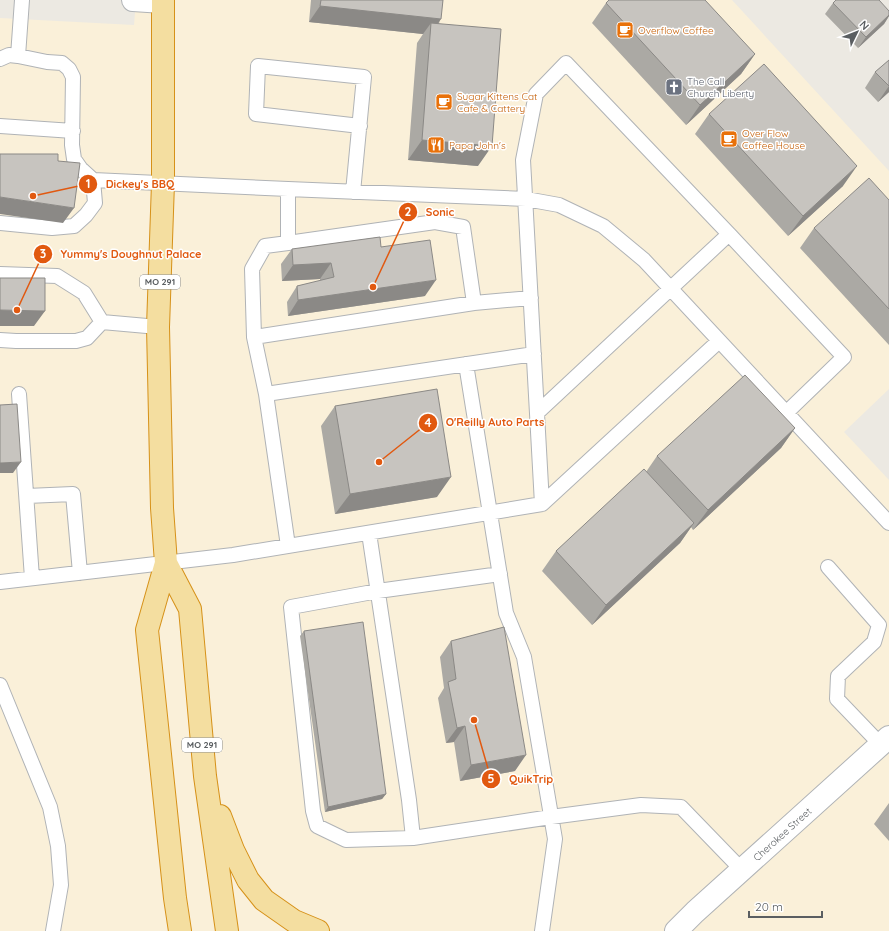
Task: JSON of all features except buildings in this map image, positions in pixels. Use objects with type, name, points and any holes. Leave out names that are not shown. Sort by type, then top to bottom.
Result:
[{"type":"highway","name":"MO 291","points":[[167,1],[158,327],[162,508],[166,563],[147,630],[175,898],[180,931]]},
{"type":"highway","name":"MO 291","points":[[166,563],[190,609],[205,776],[227,931]]},
{"type":"highway","points":[[205,776],[233,850],[248,880],[264,900],[294,921],[318,931]]},
{"type":"street","points":[[133,0],[167,1]]},
{"type":"street","name":"Cherokee Street","points":[[676,931],[695,912],[885,741]]},
{"type":"lane","points":[[18,56],[22,0]]},
{"type":"lane","points":[[0,59],[9,55],[18,56],[47,62],[62,63],[69,69],[73,77],[72,145],[74,159],[81,169],[93,180],[526,199],[559,205],[603,226],[644,260],[671,288],[889,523]]},
{"type":"lane","points":[[542,504],[523,160],[536,94],[566,63],[844,357],[786,412]]},
{"type":"lane","points":[[353,192],[360,126],[364,77],[258,66],[256,114],[360,126]]},
{"type":"lane","points":[[0,126],[72,131]]},
{"type":"lane","points":[[0,223],[52,228],[74,226],[86,215],[95,203],[93,180]]},
{"type":"lane","points":[[288,189],[288,243]]},
{"type":"lane","points":[[288,546],[266,394],[254,337],[252,269],[265,246],[435,222],[463,227],[474,303]]},
{"type":"lane","points":[[537,413],[729,234]]},
{"type":"lane","points":[[0,274],[57,276],[84,293],[102,322]]},
{"type":"lane","points":[[254,337],[474,303],[531,298]]},
{"type":"lane","points":[[102,322],[158,327]]},
{"type":"lane","points":[[0,340],[76,341],[87,338],[102,322]]},
{"type":"lane","points":[[0,582],[232,555],[542,504],[719,340]]},
{"type":"lane","points":[[266,394],[534,354]]},
{"type":"lane","points":[[466,364],[506,613],[524,657],[554,839],[542,931]]},
{"type":"lane","points":[[19,394],[32,578]]},
{"type":"lane","points":[[27,496],[73,494],[80,573]]},
{"type":"lane","points":[[369,533],[409,800],[413,838]]},
{"type":"lane","points":[[828,567],[879,626],[874,642],[838,676],[837,699],[885,741]]},
{"type":"lane","points":[[500,574],[378,591],[291,607],[313,811],[317,826],[346,840],[413,838],[641,805],[681,807],[742,870]]},
{"type":"lane","points":[[0,685],[50,806],[58,846],[61,884],[53,931]]},
{"type":"shaded area","points":[[136,0],[732,0],[889,171],[889,389],[844,432],[889,480],[889,931],[0,931],[0,18],[134,25]]},
{"type":"place","name":"Overflow Coffee","points":[[625,30]]},
{"type":"place","name":"The Call Church Liberty","points":[[674,87]]},
{"type":"place","name":"Sugar Kittens Cat Cafe & Cattery","points":[[444,102]]},
{"type":"place","name":"Over Flow Coffee House","points":[[729,139]]},
{"type":"place","name":"Papa John's","points":[[436,145]]},
{"type":"place","name":"Dickey's BBQ","points":[[33,196]]},
{"type":"place","name":"Sonic","points":[[373,287]]},
{"type":"place","name":"Yummy's Doughnut Palace","points":[[17,310]]},
{"type":"place","name":"O'Reilly Auto Parts","points":[[379,462]]},
{"type":"place","name":"QuikTrip","points":[[474,720]]}]
